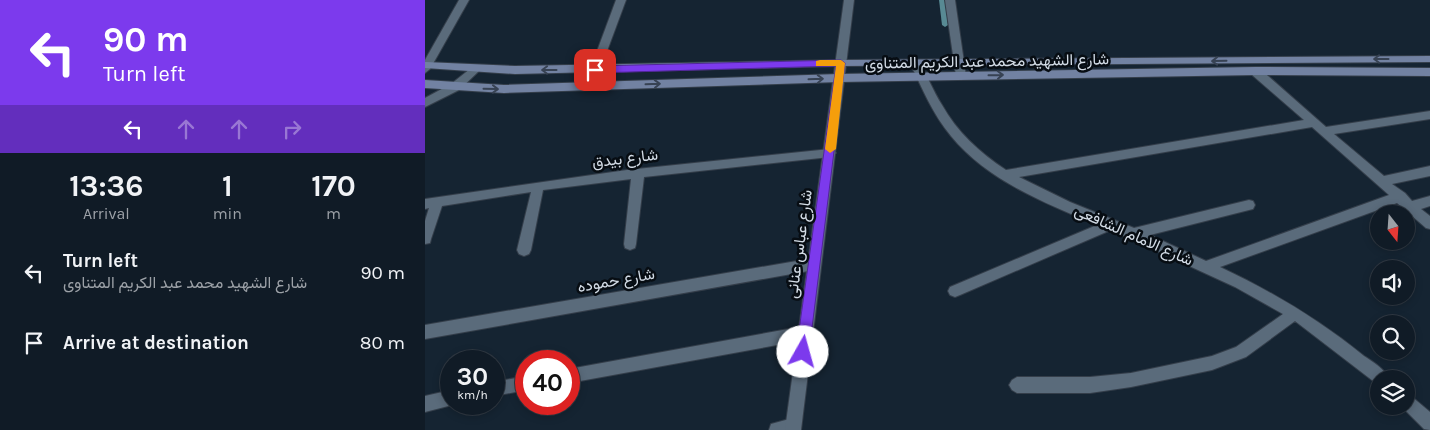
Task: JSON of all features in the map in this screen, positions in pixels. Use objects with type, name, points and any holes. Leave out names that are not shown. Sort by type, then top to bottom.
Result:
[{"type":"main road","points":[[1334,59],[1342,71]]},
{"type":"main road","name":"شارع الشهيد محمد عبد الكريم المتناوى","points":[[426,66],[475,69],[595,70],[841,63],[1430,59]]},
{"type":"main road","name":"شارع الشهيد محمد عبد الكريم المتناوى","points":[[425,84],[504,89],[839,78],[1255,70],[1430,72]]},
{"type":"street","points":[[426,66],[465,0]]},
{"type":"street","points":[[595,70],[621,0]]},
{"type":"street","name":"شارع عباس عنانى","points":[[793,428],[849,0]]},
{"type":"street","points":[[950,0],[961,76]]},
{"type":"street","name":"شارع الامام الشافعى","points":[[915,63],[942,116],[960,139],[985,162],[1003,175],[1036,192],[1134,234],[1256,291],[1295,313],[1371,370]]},
{"type":"street","points":[[425,103],[455,87],[475,69]]},
{"type":"street","points":[[1255,70],[1411,205]]},
{"type":"street","points":[[1003,175],[1319,127],[1430,115]]},
{"type":"street","name":"شارع بيدق","points":[[425,204],[538,186],[638,173],[830,153]]},
{"type":"street","points":[[1383,181],[1430,171]]},
{"type":"street","points":[[630,244],[638,173]]},
{"type":"street","points":[[524,250],[538,186]]},
{"type":"street","points":[[1205,267],[1401,196]]},
{"type":"street","points":[[425,239],[438,201]]},
{"type":"street","points":[[1415,205],[1430,201]]},
{"type":"street","points":[[1134,234],[1249,205]]},
{"type":"street","points":[[1415,209],[1430,224]]},
{"type":"street","points":[[955,291],[1110,225]]},
{"type":"street","name":"شارع حموده","points":[[425,332],[814,264]]},
{"type":"street","points":[[1017,385],[1090,385],[1131,380],[1212,363],[1241,352],[1270,334],[1295,313]]},
{"type":"street","points":[[580,374],[805,333]]},
{"type":"street","points":[[425,404],[440,401]]},
{"type":"street","points":[[1415,409],[1430,423]]},
{"type":"street","points":[[777,430],[793,428]]},
{"type":"waterway","points":[[942,0],[945,25]]},
{"type":"slow traffic","points":[[820,64],[841,63],[830,149]]},
{"type":"route","points":[[595,70],[841,63],[803,352]]}]
